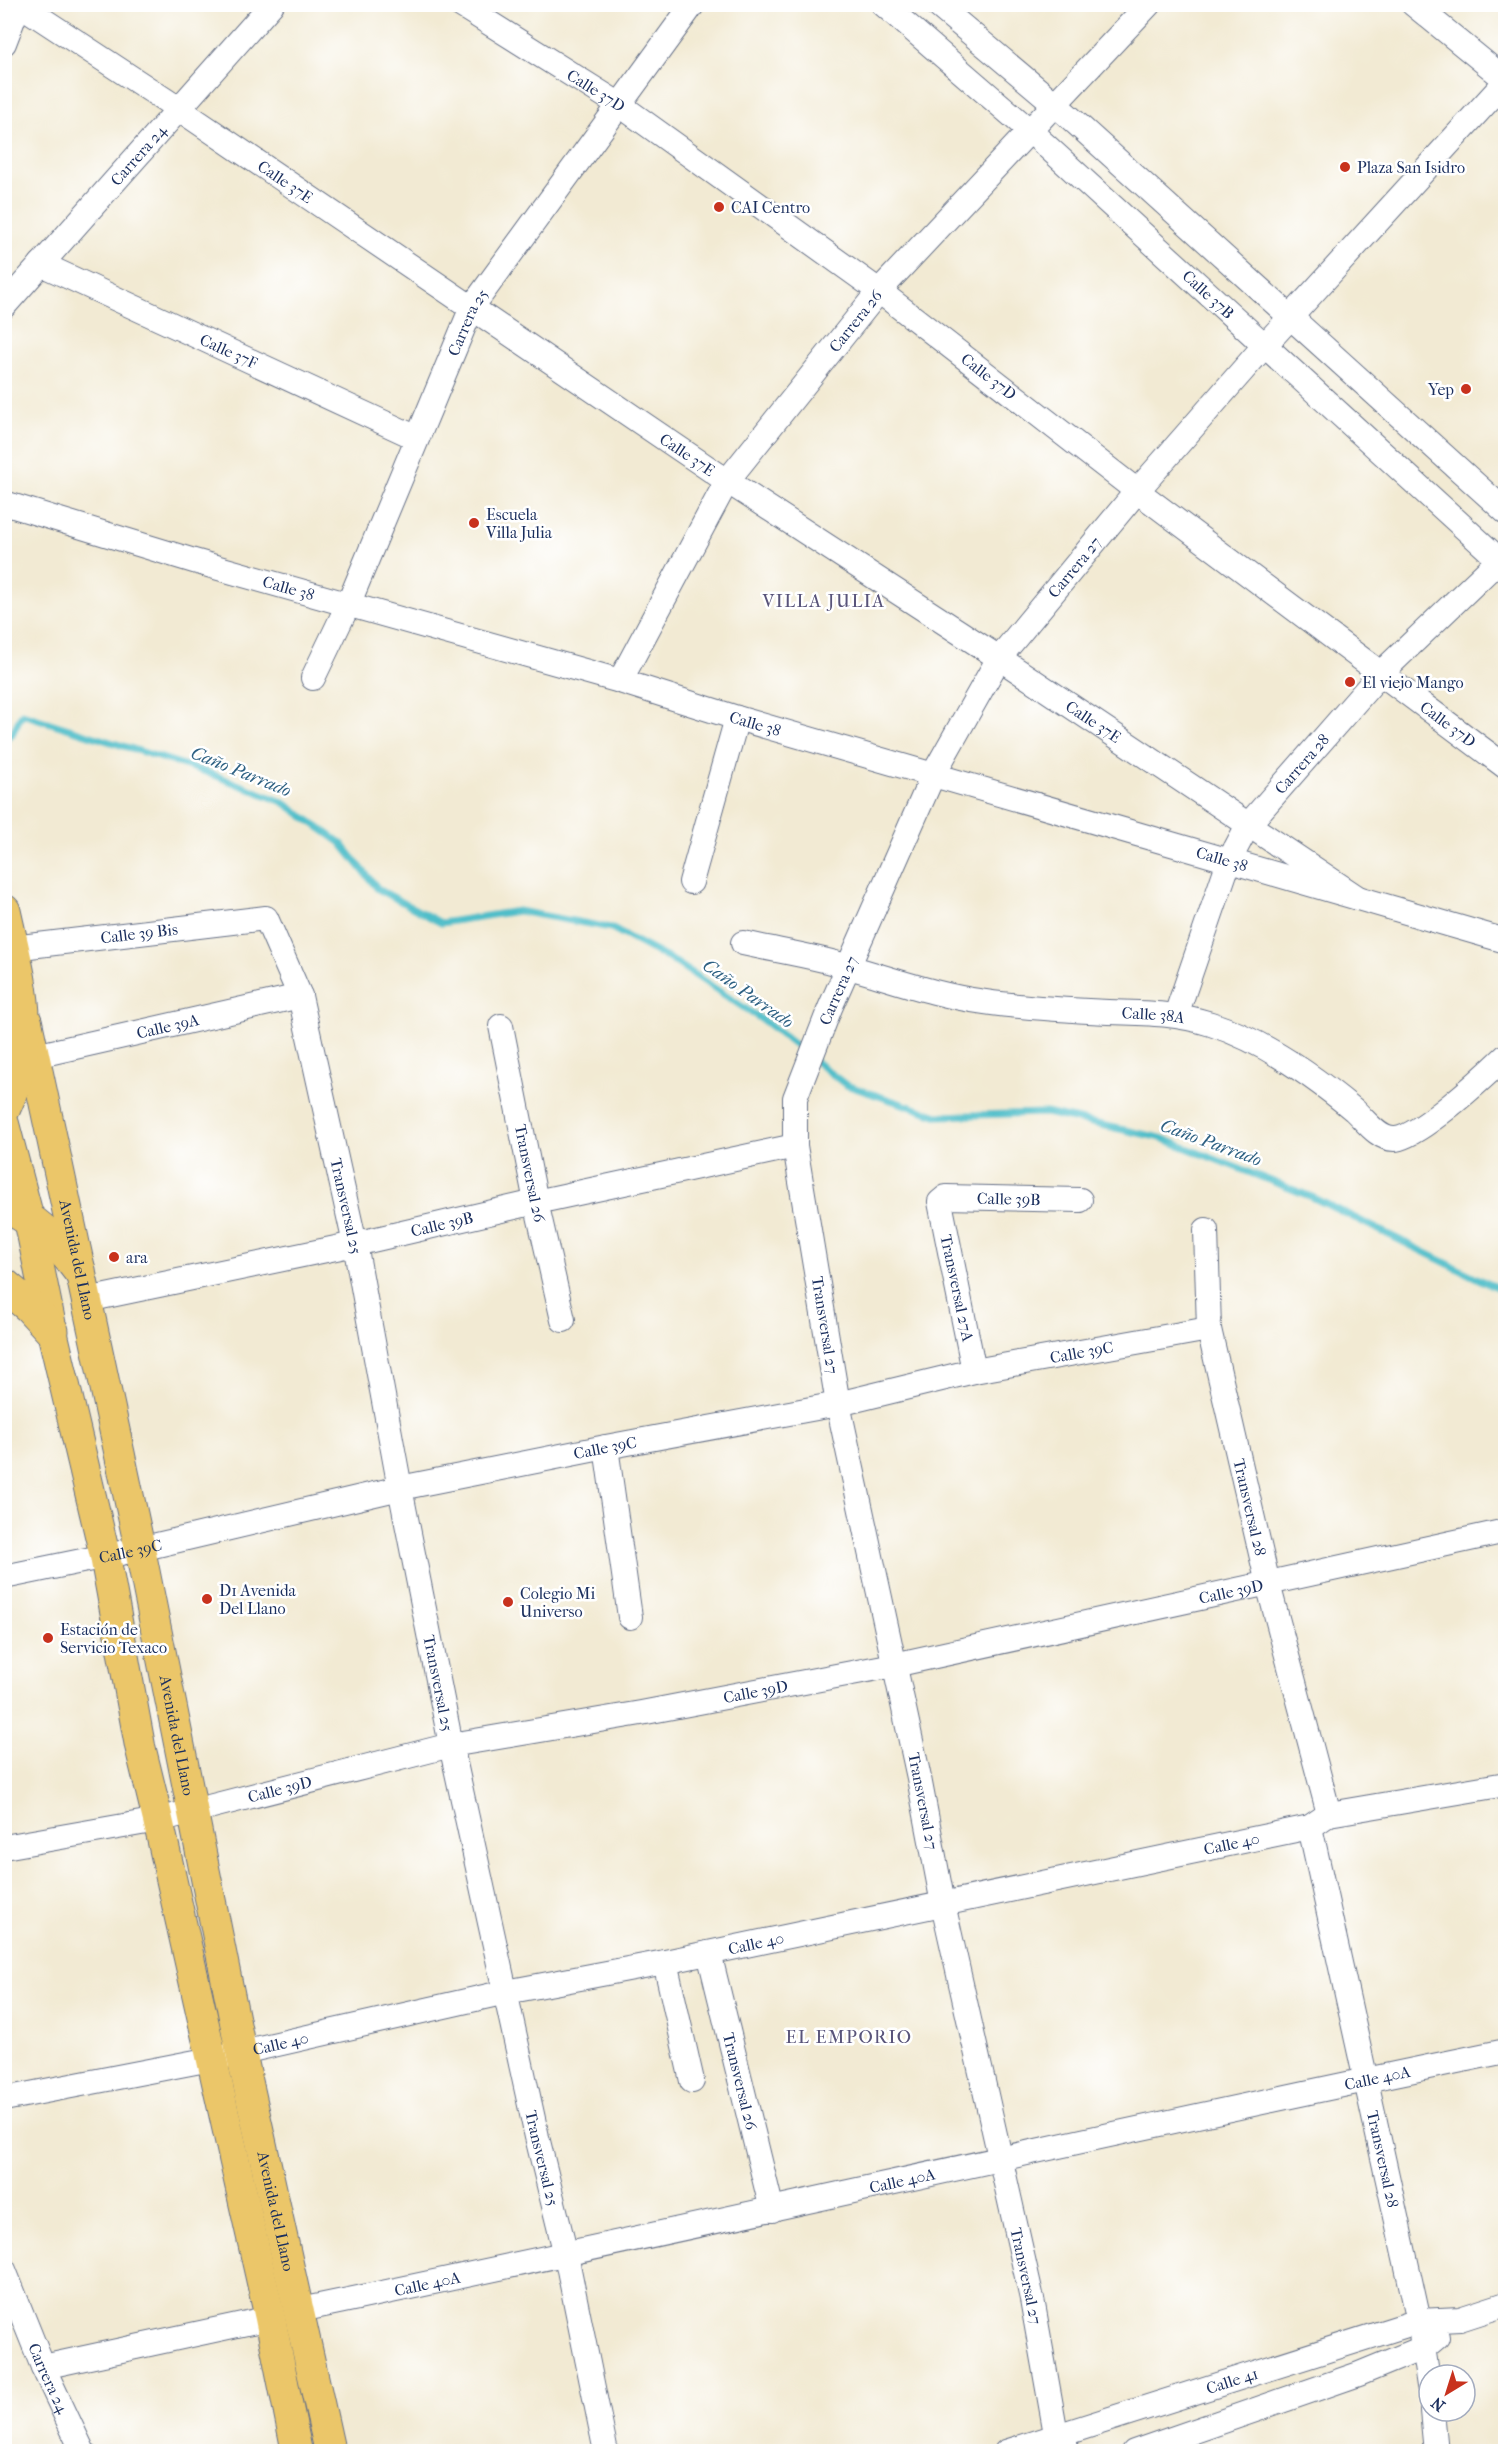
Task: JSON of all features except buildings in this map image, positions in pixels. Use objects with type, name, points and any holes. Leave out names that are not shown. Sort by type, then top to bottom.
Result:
[{"type":"highway","name":"Avenida del Llano","points":[[4,912],[24,1008]]},
{"type":"highway","points":[[4,1108],[13,1089],[21,1062],[25,1035],[24,1008]]},
{"type":"highway","points":[[17,1212],[64,1251],[83,1285]]},
{"type":"highway","points":[[4,1285],[29,1306],[52,1331]]},
{"type":"main road","name":"Avenida del Llano","points":[[24,1008],[140,1549],[241,2052],[330,2451]]},
{"type":"main road","name":"Avenida del Llano","points":[[4,1124],[17,1212],[52,1331],[105,1556],[140,1746],[270,2318],[297,2451]]},
{"type":"street","points":[[4,43],[19,4]]},
{"type":"street","name":"Calle 37E","points":[[19,4],[472,306],[727,481],[999,658],[1358,898]]},
{"type":"street","name":"Carrera 24","points":[[4,306],[272,4]]},
{"type":"street","name":"Calle 37D","points":[[459,4],[620,105],[879,291],[1137,491],[1506,767]]},
{"type":"street","name":"Carrera 25","points":[[313,678],[348,605],[472,306],[693,4]]},
{"type":"street","name":"Calle 37B","points":[[883,4],[1030,131],[1502,563]]},
{"type":"street","name":"Calle 37B","points":[[891,4],[909,26]]},
{"type":"street","points":[[936,4],[1055,104],[1506,512]]},
{"type":"street","name":"Carrera 26","points":[[620,681],[727,481],[879,291],[1149,4]]},
{"type":"street","points":[[1413,4],[1506,80]]},
{"type":"street","name":"Carrera 27","points":[[795,1146],[795,1098],[830,1008],[933,775],[999,658],[1137,491],[1265,345],[1506,80]]},
{"type":"street","name":"Calle 37F","points":[[41,264],[417,438]]},
{"type":"street","name":"Calle 38","points":[[4,503],[1506,941]]},
{"type":"street","name":"Carrera 28","points":[[1176,1015],[1229,861],[1248,825],[1380,674],[1502,563]]},
{"type":"street","points":[[691,882],[737,718]]},
{"type":"street","name":"Calle 39 Bis","points":[[12,946],[21,947],[266,918]]},
{"type":"street","name":"Transversal 25","points":[[266,918],[300,996],[355,1245],[451,1745],[537,2137],[566,2255],[606,2451]]},
{"type":"street","name":"Calle 38A","points":[[743,944],[848,966],[898,983],[982,1002],[1035,1008],[1176,1015],[1240,1035],[1270,1051],[1328,1089],[1380,1134],[1396,1139],[1407,1137],[1452,1103],[1506,1056]]},
{"type":"street","name":"Calle 39A","points":[[35,1056],[300,996]]},
{"type":"street","name":"Transversal 26","points":[[501,1026],[536,1202],[563,1320]]},
{"type":"street","name":"Calle 39B","points":[[83,1285],[355,1245],[536,1202],[795,1146]]},
{"type":"street","name":"Transversal 27","points":[[795,1146],[838,1404],[943,1904],[1062,2443]]},
{"type":"street","name":"Calle 39B","points":[[939,1204],[946,1197],[1080,1200]]},
{"type":"street","name":"Transversal 27A","points":[[939,1204],[974,1371]]},
{"type":"street","name":"Transversal 28","points":[[1206,1230],[1209,1329],[1320,1820],[1366,2079],[1427,2363]]},
{"type":"street","name":"Calle 39C","points":[[4,1577],[140,1549],[400,1488],[838,1404],[974,1371],[1209,1329]]},
{"type":"street","points":[[606,1447],[630,1617]]},
{"type":"street","name":"Calle 39D","points":[[4,1847],[158,1820],[451,1745],[641,1713],[894,1665],[1506,1531]]},
{"type":"street","name":"Calle 40","points":[[4,2099],[211,2059],[507,1992],[709,1953],[943,1904],[1320,1820],[1506,1784]]},
{"type":"street","name":"Transversal 26","points":[[709,1953],[772,2210]]},
{"type":"street","points":[[665,1962],[692,2081]]},
{"type":"street","name":"Calle 40A","points":[[300,2310],[566,2255],[1000,2158],[1506,2051]]},
{"type":"street","name":"Carrera 24","points":[[4,2270],[43,2367],[83,2451]]},
{"type":"street","name":"Calle 41","points":[[1006,2451],[1062,2443],[1419,2321],[1460,2319],[1506,2304]]},
{"type":"street","points":[[43,2367],[270,2318]]},
{"type":"street","name":"Calle 41","points":[[1134,2451],[1359,2374],[1425,2347],[1460,2319]]},
{"type":"street","points":[[1433,2423],[1436,2451]]},
{"type":"waterway","name":"Caño Parrado","points":[[4,739],[12,734],[22,714],[209,773],[283,802],[341,843],[378,889],[441,923],[518,911],[611,928],[675,962],[764,1021],[807,1054]]},
{"type":"waterway","name":"Caño Parrado","points":[[815,1061],[846,1085],[938,1116],[1046,1113],[1161,1138],[1312,1197],[1489,1284],[1506,1290]]},
{"type":"place","name":"Plaza San Isidro","points":[[1345,167]]},
{"type":"place","name":"CAI Centro","points":[[719,207]]},
{"type":"place","name":"Yep","points":[[1466,389]]},
{"type":"place","name":"Escuela Villa Julia","points":[[474,523]]},
{"type":"place","name":"El viejo Mango","points":[[1350,682]]},
{"type":"place","name":"ara","points":[[114,1257]]},
{"type":"place","name":"D1 Avenida Del Llano","points":[[207,1599]]},
{"type":"place","name":"Colegio Mi Universo","points":[[508,1602]]},
{"type":"place","name":"Estación de Servicio Texaco","points":[[48,1638]]},
{"type":"district","name":"VILLA JULIA","points":[[824,601]]},
{"type":"district","name":"EL EMPORIO","points":[[849,2037]]}]
